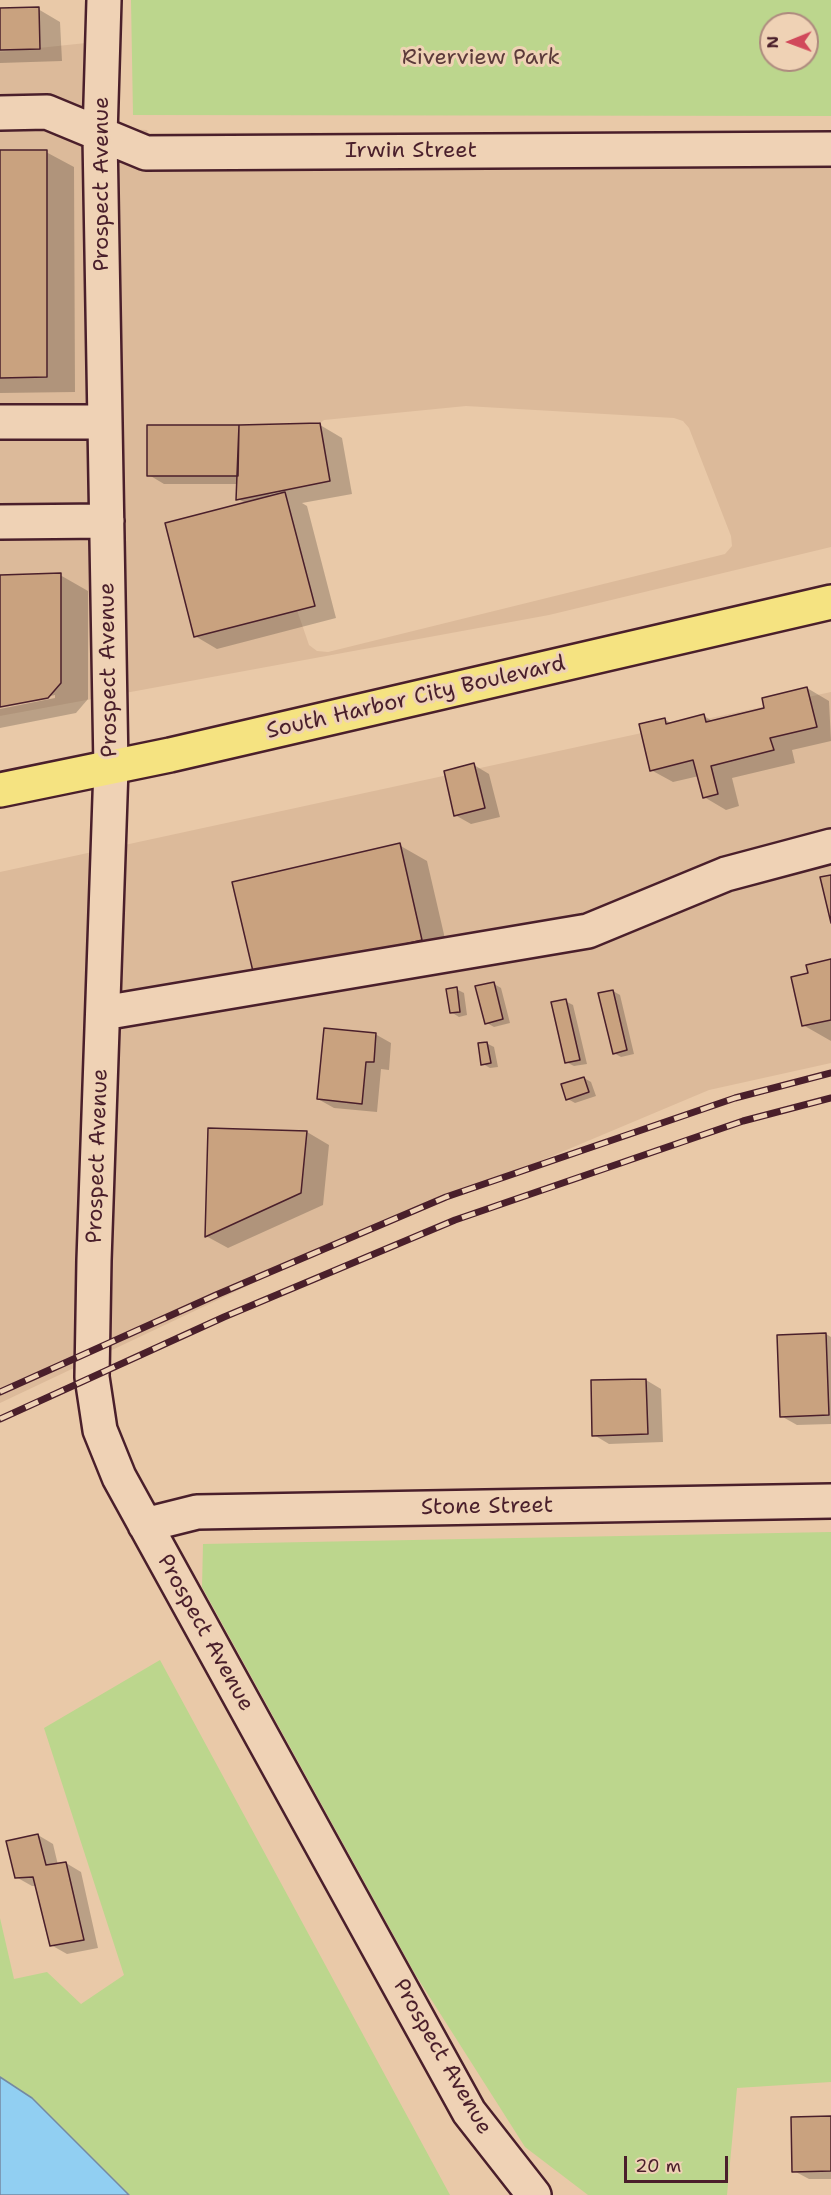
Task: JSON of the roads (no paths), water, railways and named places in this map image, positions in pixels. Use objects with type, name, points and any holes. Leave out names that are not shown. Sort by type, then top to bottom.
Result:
[{"type":"main road","name":"South Harbor City Boulevard","points":[[0,790],[111,768],[831,602]]},
{"type":"street","name":"Prospect Avenue","points":[[104,0],[100,136],[111,768],[94,1244],[92,1377],[100,1430],[109,1456],[145,1525],[469,2112],[534,2195]]},
{"type":"street","name":"Irwin Street","points":[[0,113],[47,112],[100,136],[146,153],[831,149]]},
{"type":"street","points":[[0,422],[105,422]]},
{"type":"street","points":[[0,522],[107,521]]},
{"type":"street","points":[[103,1013],[588,932],[726,874],[831,846]]},
{"type":"street","name":"Stone Street","points":[[145,1525],[197,1512],[831,1502]]},
{"type":"water","points":[[0,2077],[32,2098],[129,2195],[0,2195]]},
{"type":"railway","points":[[0,1392],[216,1295],[446,1197],[735,1098],[831,1073]]},
{"type":"railway","points":[[0,1419],[224,1317],[455,1220],[743,1121],[831,1098]]},
{"type":"park label","name":"Riverview Park","points":[[481,58]]}]
